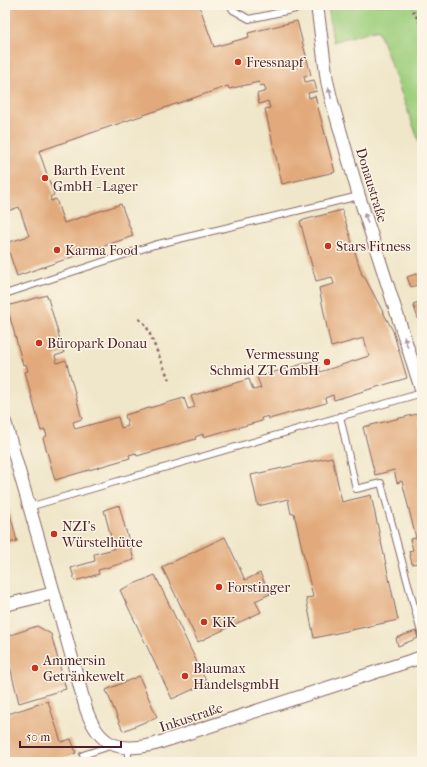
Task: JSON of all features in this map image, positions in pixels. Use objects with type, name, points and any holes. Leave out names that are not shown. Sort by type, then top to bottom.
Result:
[{"type":"street","name":"Donaustraße","points":[[317,5],[327,81],[332,102],[359,196],[422,393]]},
{"type":"street","name":"Inkustraße","points":[[5,422],[88,716],[98,732],[113,745],[128,749],[144,747],[422,657]]},
{"type":"street","points":[[5,605],[54,593]]},
{"type":"lane","points":[[230,5],[233,10],[249,19],[314,5]]},
{"type":"lane","points":[[5,294],[154,245],[359,196]]},
{"type":"lane","points":[[29,507],[422,393]]},
{"type":"lane","points":[[340,416],[356,489],[381,484],[422,636]]},
{"type":"lane","points":[[83,755],[113,745]]},
{"type":"lane","points":[[128,749],[128,762]]},
{"type":"path","points":[[410,5],[422,27]]},
{"type":"path","points":[[139,318],[146,326],[170,382]]},
{"type":"green space","points":[[328,5],[422,5],[422,150],[378,29],[333,42]]},
{"type":"building","points":[[5,5],[199,5],[214,47],[249,37],[248,33],[297,21],[311,75],[304,76],[305,82],[314,80],[317,91],[308,93],[309,98],[315,96],[335,172],[282,184],[265,109],[270,108],[268,101],[259,104],[257,94],[266,91],[264,85],[260,86],[259,82],[229,89],[228,86],[39,151],[54,195],[50,197],[51,201],[56,199],[64,223],[121,204],[133,236],[17,276],[6,243],[29,236],[19,207],[5,212]]},
{"type":"building","name":"Büropark Donau","points":[[342,210],[362,275],[364,276],[393,331],[407,378],[334,400],[333,395],[325,398],[326,403],[269,419],[268,416],[261,418],[262,421],[203,437],[203,434],[195,437],[196,439],[137,456],[136,453],[129,455],[130,458],[55,480],[43,438],[47,436],[45,430],[41,431],[25,372],[28,371],[26,364],[23,365],[7,306],[47,295],[64,353],[55,356],[57,363],[66,360],[82,419],[73,422],[75,429],[118,417],[121,428],[128,426],[125,415],[184,398],[188,409],[195,407],[191,396],[249,379],[253,390],[261,388],[257,377],[317,360],[320,372],[369,356],[364,338],[331,347],[319,288],[334,284],[332,277],[316,281],[300,221]]},
{"type":"building","points":[[422,272],[422,284],[411,287],[407,277]]},
{"type":"building","points":[[422,301],[422,330],[413,304]]},
{"type":"building","points":[[417,414],[422,432],[421,579],[418,563],[412,564],[409,551],[413,550],[410,539],[416,538],[402,481],[397,483],[394,470],[375,475],[363,427]]},
{"type":"building","points":[[332,457],[342,502],[371,495],[398,620],[314,638],[306,598],[313,597],[294,513],[291,514],[288,499],[258,506],[251,475]]},
{"type":"building","points":[[7,502],[17,541],[5,544],[5,503]]},
{"type":"building","points":[[119,505],[134,560],[98,570],[99,574],[75,581],[71,568],[95,561],[94,554],[114,549],[104,510]]},
{"type":"building","name":"Forstinger","points":[[225,537],[245,580],[260,573],[270,594],[255,601],[261,612],[198,642],[162,567]]},
{"type":"building","points":[[155,575],[207,683],[172,699],[120,590]]},
{"type":"building","name":"Ammersin Getränkewelt","points":[[37,626],[51,634],[66,689],[19,703],[5,647],[5,637]]},
{"type":"building","points":[[416,631],[418,638],[398,646],[396,638]]},
{"type":"building","points":[[139,676],[157,717],[123,731],[106,690]]},
{"type":"building","points":[[48,701],[61,742],[71,739],[76,753],[49,762],[5,762],[5,715]]},
{"type":"place","name":"Fressnapf","points":[[238,62]]},
{"type":"place","name":"Barth Event GmbH - Lager","points":[[45,178]]},
{"type":"place","name":"Stars Fitness","points":[[328,246]]},
{"type":"place","name":"Karma Food","points":[[57,250]]},
{"type":"place","name":"Büropark Donau","points":[[39,343]]},
{"type":"place","name":"Vermessung Schmid ZT GmbH","points":[[327,362]]},
{"type":"place","name":"NZI's Würstelhütte","points":[[54,534]]},
{"type":"place","name":"Forstinger","points":[[219,587]]},
{"type":"place","name":"KiK","points":[[204,622]]},
{"type":"place","name":"Ammersin Getränkewelt","points":[[35,668]]},
{"type":"place","name":"Blaumax HandelsgmbH","points":[[185,676]]}]
